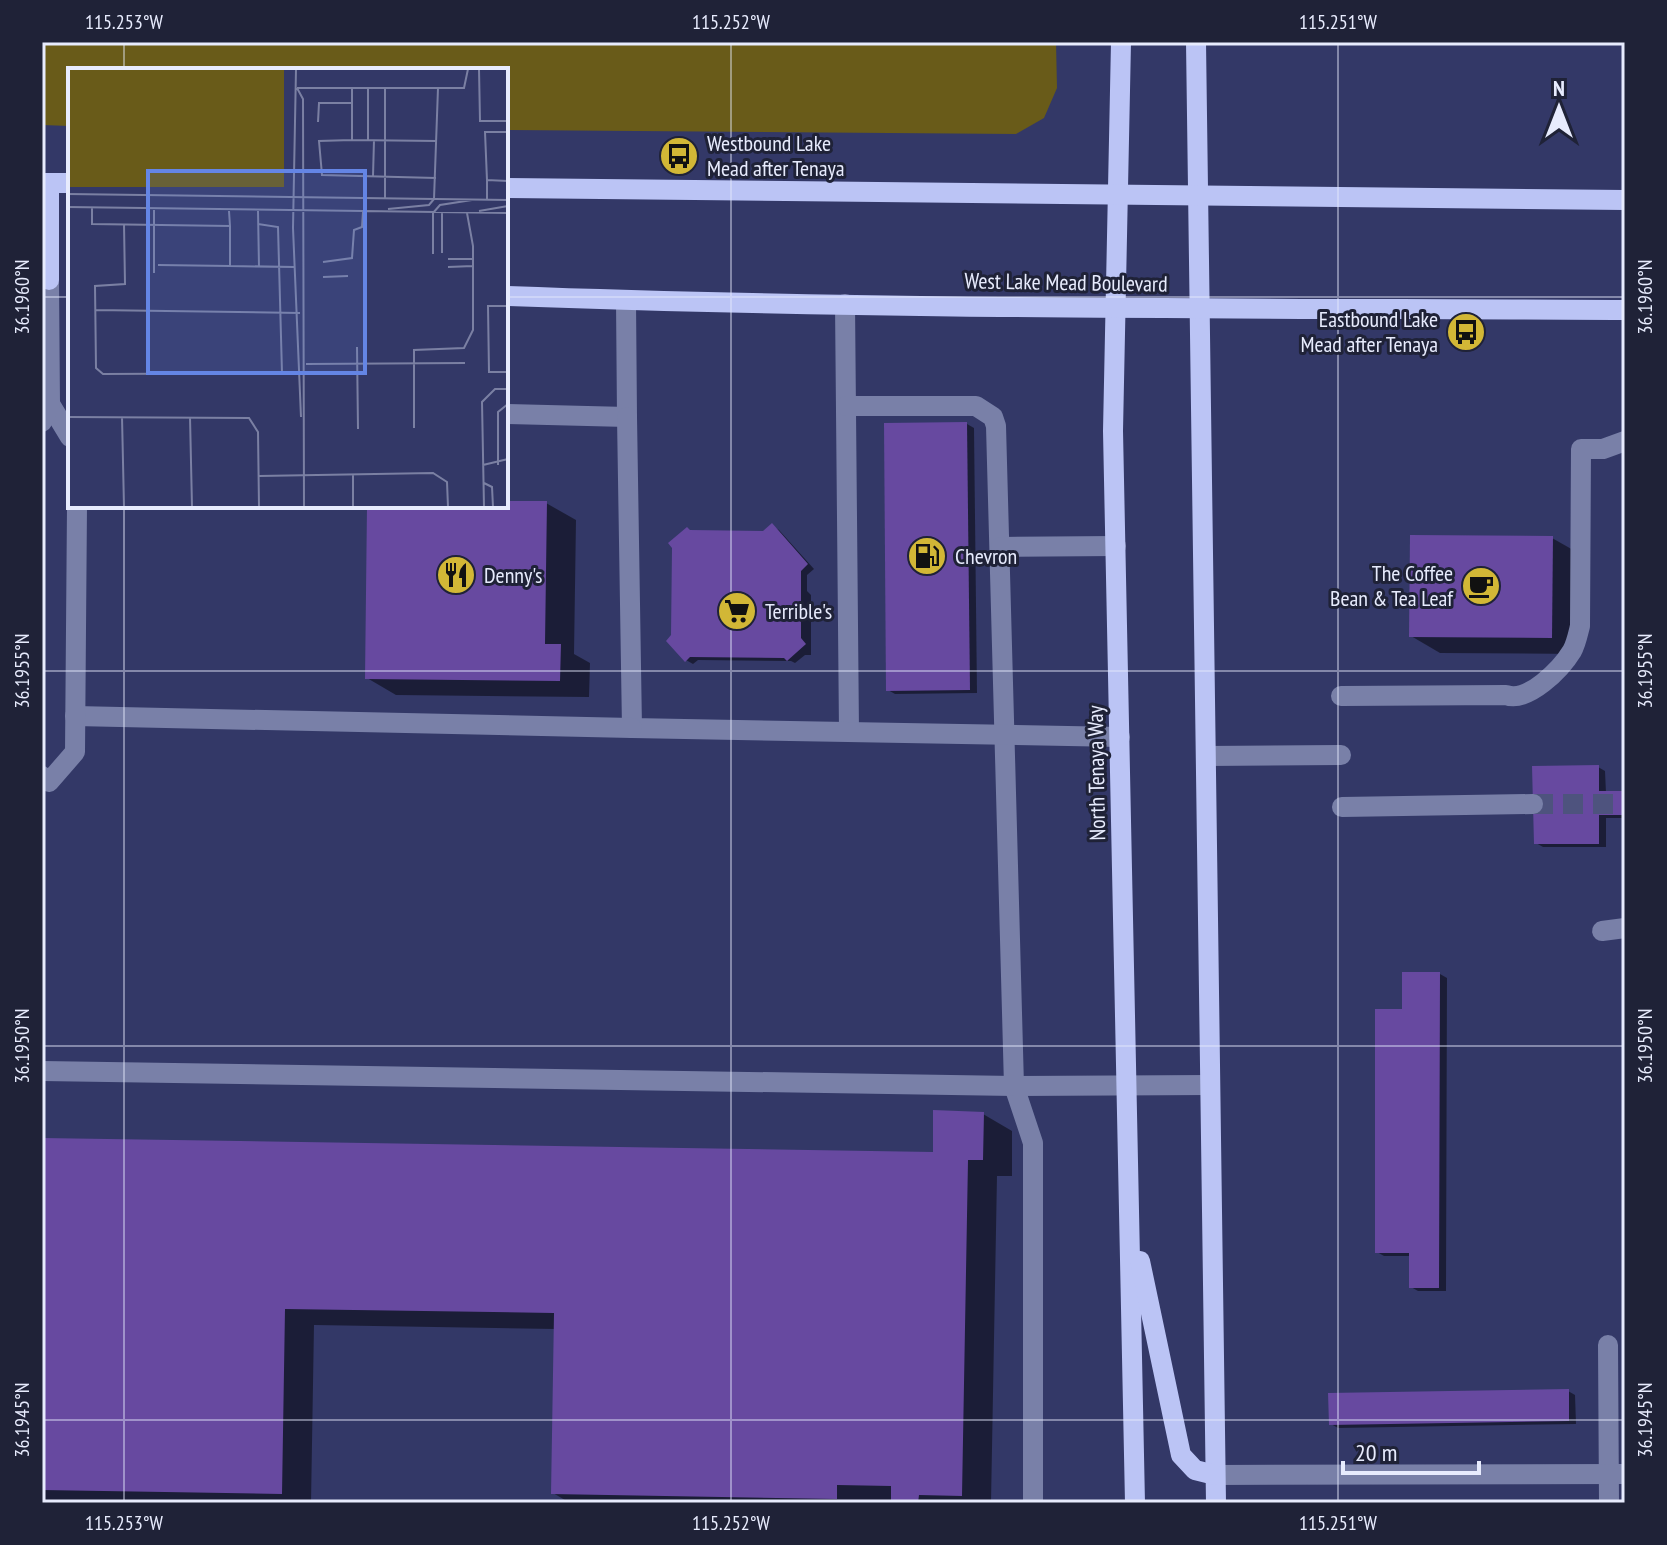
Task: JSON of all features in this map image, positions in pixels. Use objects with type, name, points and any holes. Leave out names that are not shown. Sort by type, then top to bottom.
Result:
[{"type":"main road","name":"North Tenaya Way","points":[[1121,42],[1113,431],[1135,1503]]},
{"type":"main road","points":[[1196,42],[1216,1503]]},
{"type":"main road","points":[[54,183],[54,281]]},
{"type":"main road","points":[[508,188],[1625,200]]},
{"type":"main road","name":"West Lake Mead Boulevard","points":[[508,296],[845,304],[1625,310]]},
{"type":"main road","points":[[1129,1210],[1178,1444],[1187,1464],[1203,1474],[1215,1475]]},
{"type":"lane","points":[[54,281],[51,409],[68,434]]},
{"type":"lane","points":[[626,301],[632,728]]},
{"type":"lane","points":[[845,304],[849,731]]},
{"type":"lane","points":[[846,406],[976,406],[993,417],[997,439],[1002,734],[1014,1086],[1033,1143],[1033,1503]]},
{"type":"lane","points":[[508,414],[627,417]]},
{"type":"lane","points":[[1341,696],[1506,695],[1514,698],[1527,693],[1564,662],[1574,649],[1580,626],[1581,449],[1603,449],[1625,441]]},
{"type":"lane","points":[[42,776],[49,782],[75,752],[77,508]]},
{"type":"lane","points":[[1001,547],[1116,546]]},
{"type":"lane","points":[[75,716],[1120,737]]},
{"type":"lane","points":[[1206,756],[1341,755]]},
{"type":"lane","points":[[1342,807],[1533,804]]},
{"type":"lane","points":[[1602,931],[1625,928]]},
{"type":"lane","points":[[42,1071],[1014,1086],[1210,1085]]},
{"type":"lane","points":[[1608,1345],[1617,1474],[1609,1503]]},
{"type":"lane","points":[[1215,1475],[1617,1474]]},
{"type":"shaded area","points":[[42,42],[1056,42],[1057,88],[1044,118],[1016,134],[508,130],[508,68],[68,68],[68,126],[42,125]]},
{"type":"building","points":[[967,422],[970,690],[886,691],[884,423]]},
{"type":"building","name":"Denny's","points":[[508,501],[547,501],[545,644],[561,644],[560,681],[365,679],[367,508],[508,508]]},
{"type":"building","points":[[772,523],[808,564],[801,571],[801,638],[806,644],[787,661],[784,658],[690,657],[685,662],[666,641],[671,635],[672,548],[668,543],[687,527],[690,530],[763,531]]},
{"type":"building","name":"The Coffee Bean & Tea Leaf","points":[[1410,535],[1553,536],[1552,638],[1409,637]]},
{"type":"building","points":[[1599,765],[1599,791],[1625,791],[1625,815],[1599,815],[1599,844],[1534,844],[1532,766]]},
{"type":"building","points":[[1402,972],[1440,972],[1439,1288],[1409,1288],[1409,1253],[1375,1253],[1375,1009],[1402,1009]]},
{"type":"building","points":[[933,1110],[984,1112],[983,1160],[968,1160],[962,1496],[919,1495],[918,1503],[891,1503],[891,1486],[837,1485],[837,1499],[551,1494],[554,1313],[285,1309],[282,1494],[42,1490],[42,1138],[933,1152]]},
{"type":"building","points":[[1569,1389],[1569,1421],[1329,1425],[1328,1393]]},
{"type":"tunnel","points":[[1533,804],[1625,804]]},
{"type":"place","name":"Westbound Lake Mead after Tenaya","points":[[679,156]]},
{"type":"place","name":"Eastbound Lake Mead after Tenaya","points":[[1466,332]]},
{"type":"place","name":"Chevron","points":[[927,556]]},
{"type":"place","name":"Denny's","points":[[456,575]]},
{"type":"place","name":"The Coffee Bean & Tea Leaf","points":[[1481,586]]},
{"type":"place","name":"Terrible's","points":[[737,611]]}]
